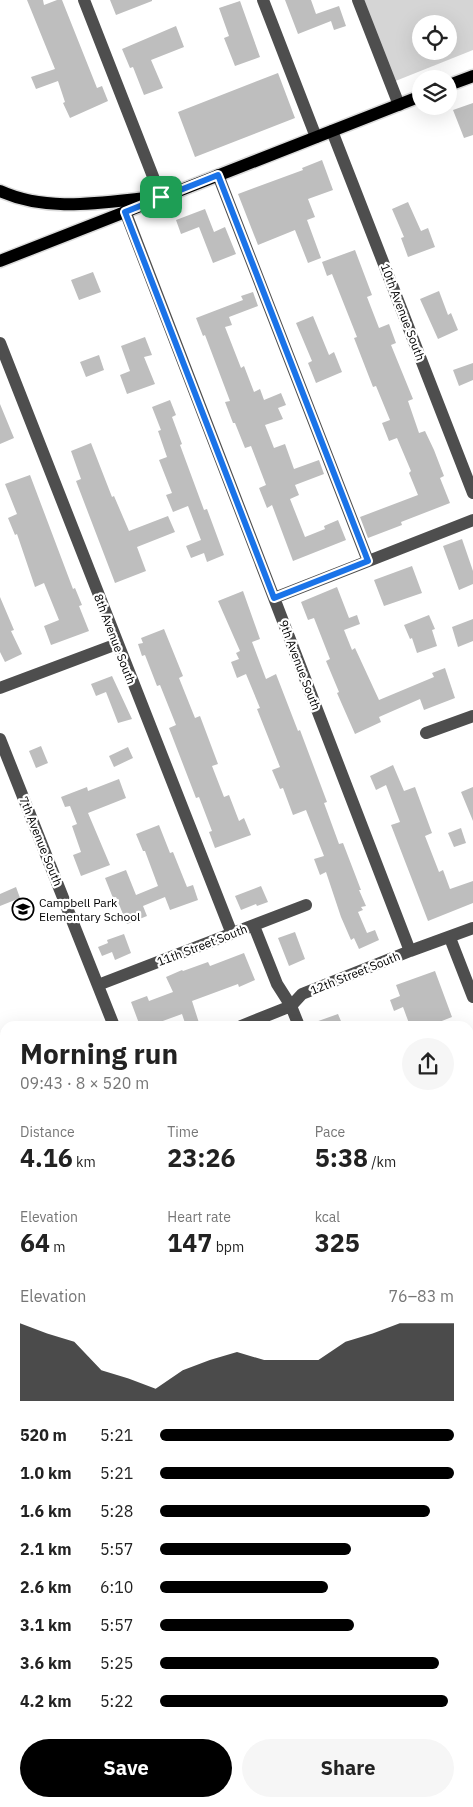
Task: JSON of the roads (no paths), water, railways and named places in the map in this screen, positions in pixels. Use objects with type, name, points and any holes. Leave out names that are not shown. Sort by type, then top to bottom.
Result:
[{"type":"main road","points":[[457,83],[473,76]]},
{"type":"main road","points":[[0,261],[412,100]]},
{"type":"main road","points":[[0,191],[32,202],[60,205],[161,197]]},
{"type":"street","points":[[84,0],[161,197]]},
{"type":"street","points":[[263,0],[316,137]]},
{"type":"street","points":[[358,0],[399,105]]},
{"type":"street","name":"10th Avenue South","points":[[332,130],[473,493]]},
{"type":"street","points":[[218,175],[368,561]]},
{"type":"street","name":"9th Avenue South","points":[[125,212],[410,951]]},
{"type":"street","name":"8th Avenue South","points":[[0,343],[232,934]]},
{"type":"street","points":[[274,598],[473,520]]},
{"type":"street","points":[[0,688],[117,644]]},
{"type":"street","points":[[426,733],[473,716]]},
{"type":"street","name":"7th Avenue South","points":[[0,739],[112,1021]]},
{"type":"street","name":"11th Street South","points":[[98,985],[306,905]]},
{"type":"street","points":[[254,926],[277,984],[291,1006],[297,1021]]},
{"type":"street","name":"12th Street South","points":[[254,1021],[291,1006],[302,994],[473,928]]},
{"type":"street","points":[[450,938],[473,997]]},
{"type":"place","name":"Campbell Park Elementary School","points":[[23,909]]}]
